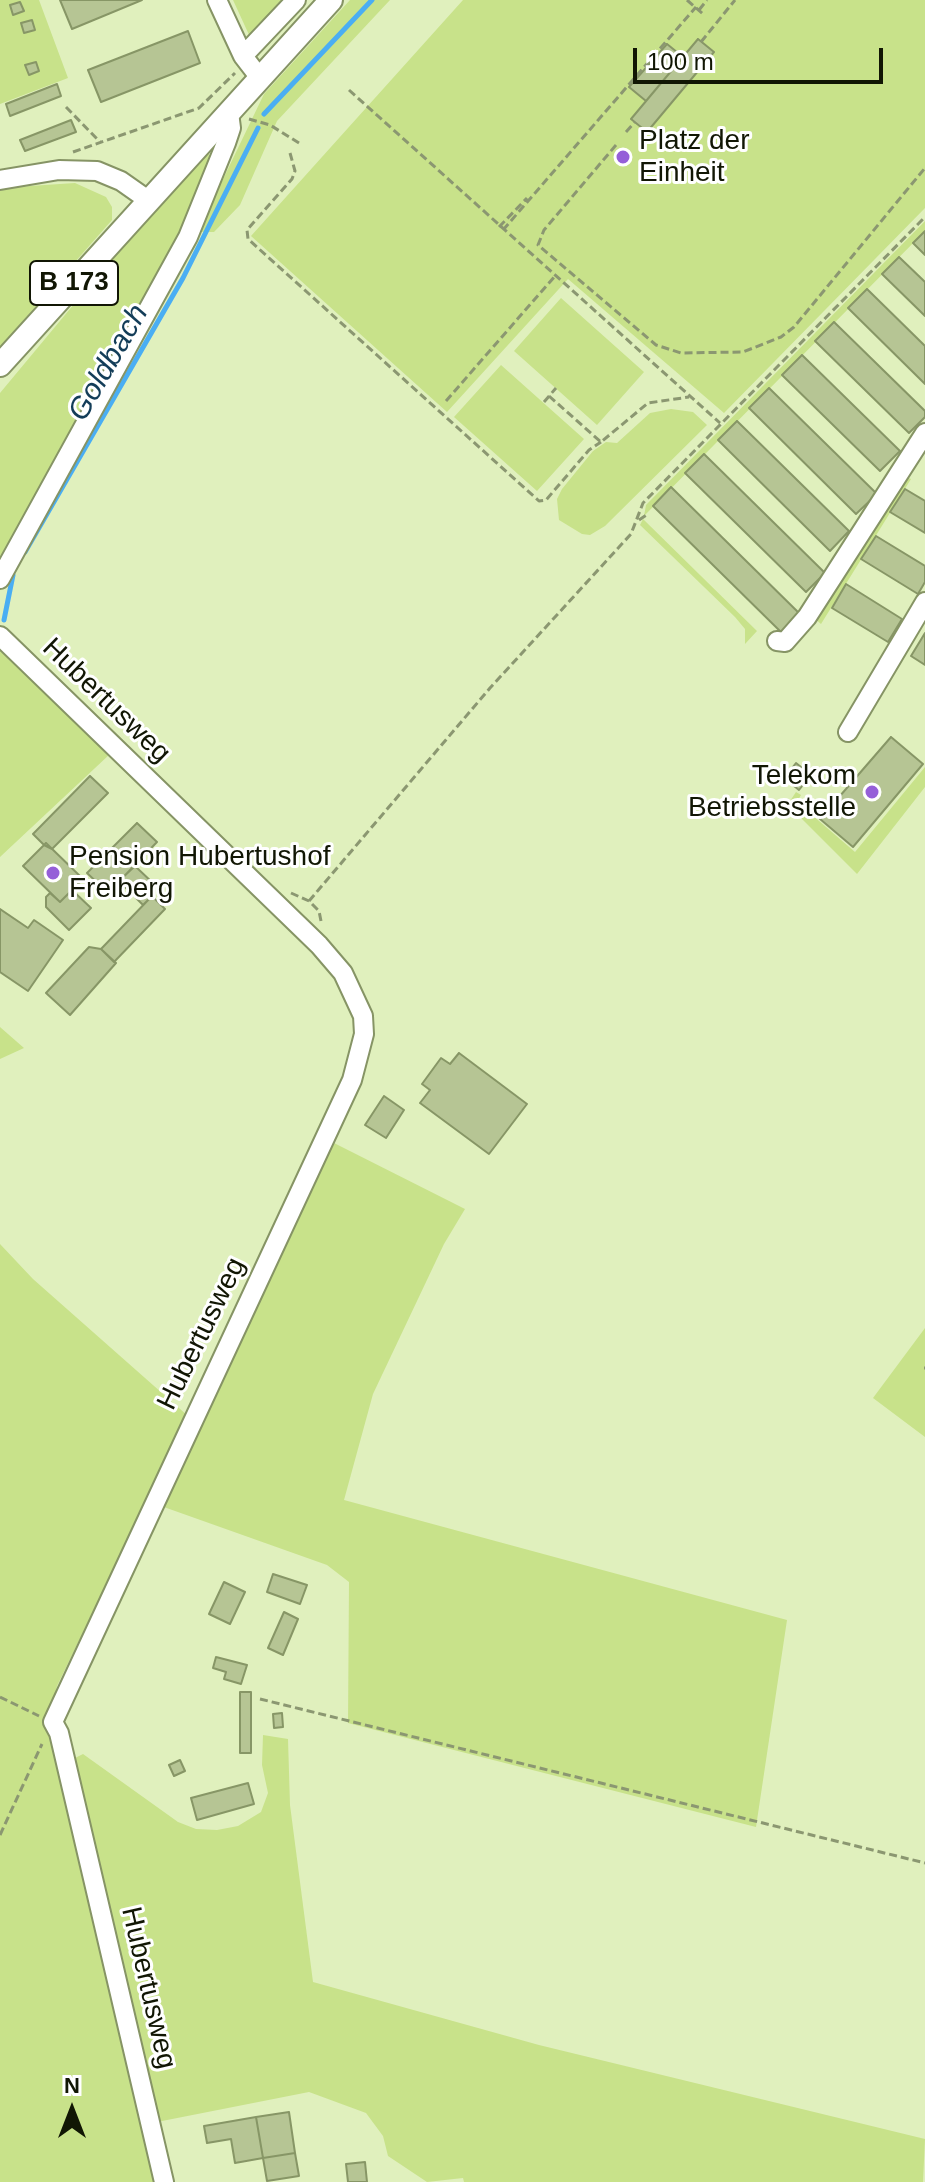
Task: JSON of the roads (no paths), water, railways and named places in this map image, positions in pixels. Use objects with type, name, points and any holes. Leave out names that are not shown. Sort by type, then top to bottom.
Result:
[{"type":"main road","name":"B 173","points":[[0,365],[231,111],[249,65],[331,0]]},
{"type":"street","points":[[217,0],[249,65],[296,0]]},
{"type":"street","points":[[0,579],[188,237],[226,143],[231,128],[231,111]]},
{"type":"street","points":[[0,180],[59,170],[97,171],[121,181],[148,200]]},
{"type":"street","points":[[777,641],[785,642],[807,617],[925,433]]},
{"type":"street","points":[[848,732],[925,602]]},
{"type":"street","name":"Hubertusweg","points":[[0,636],[319,945],[343,973],[356,994],[363,1016],[364,1034],[346,1093],[87,1641],[53,1722],[59,1733],[164,2182]]},
{"type":"waterway","name":"Goldbach","points":[[264,114],[372,0]]},
{"type":"waterway","name":"Goldbach","points":[[25,552],[183,278],[258,128]]},
{"type":"waterway","name":"Goldbach","points":[[4,620],[13,575]]},
{"type":"place","name":"Platz der Einheit","points":[[623,157]]},
{"type":"place","name":"Telekom Betriebsstelle","points":[[872,792]]},
{"type":"place","name":"Pension Hubertushof Freiberg","points":[[53,873]]}]
